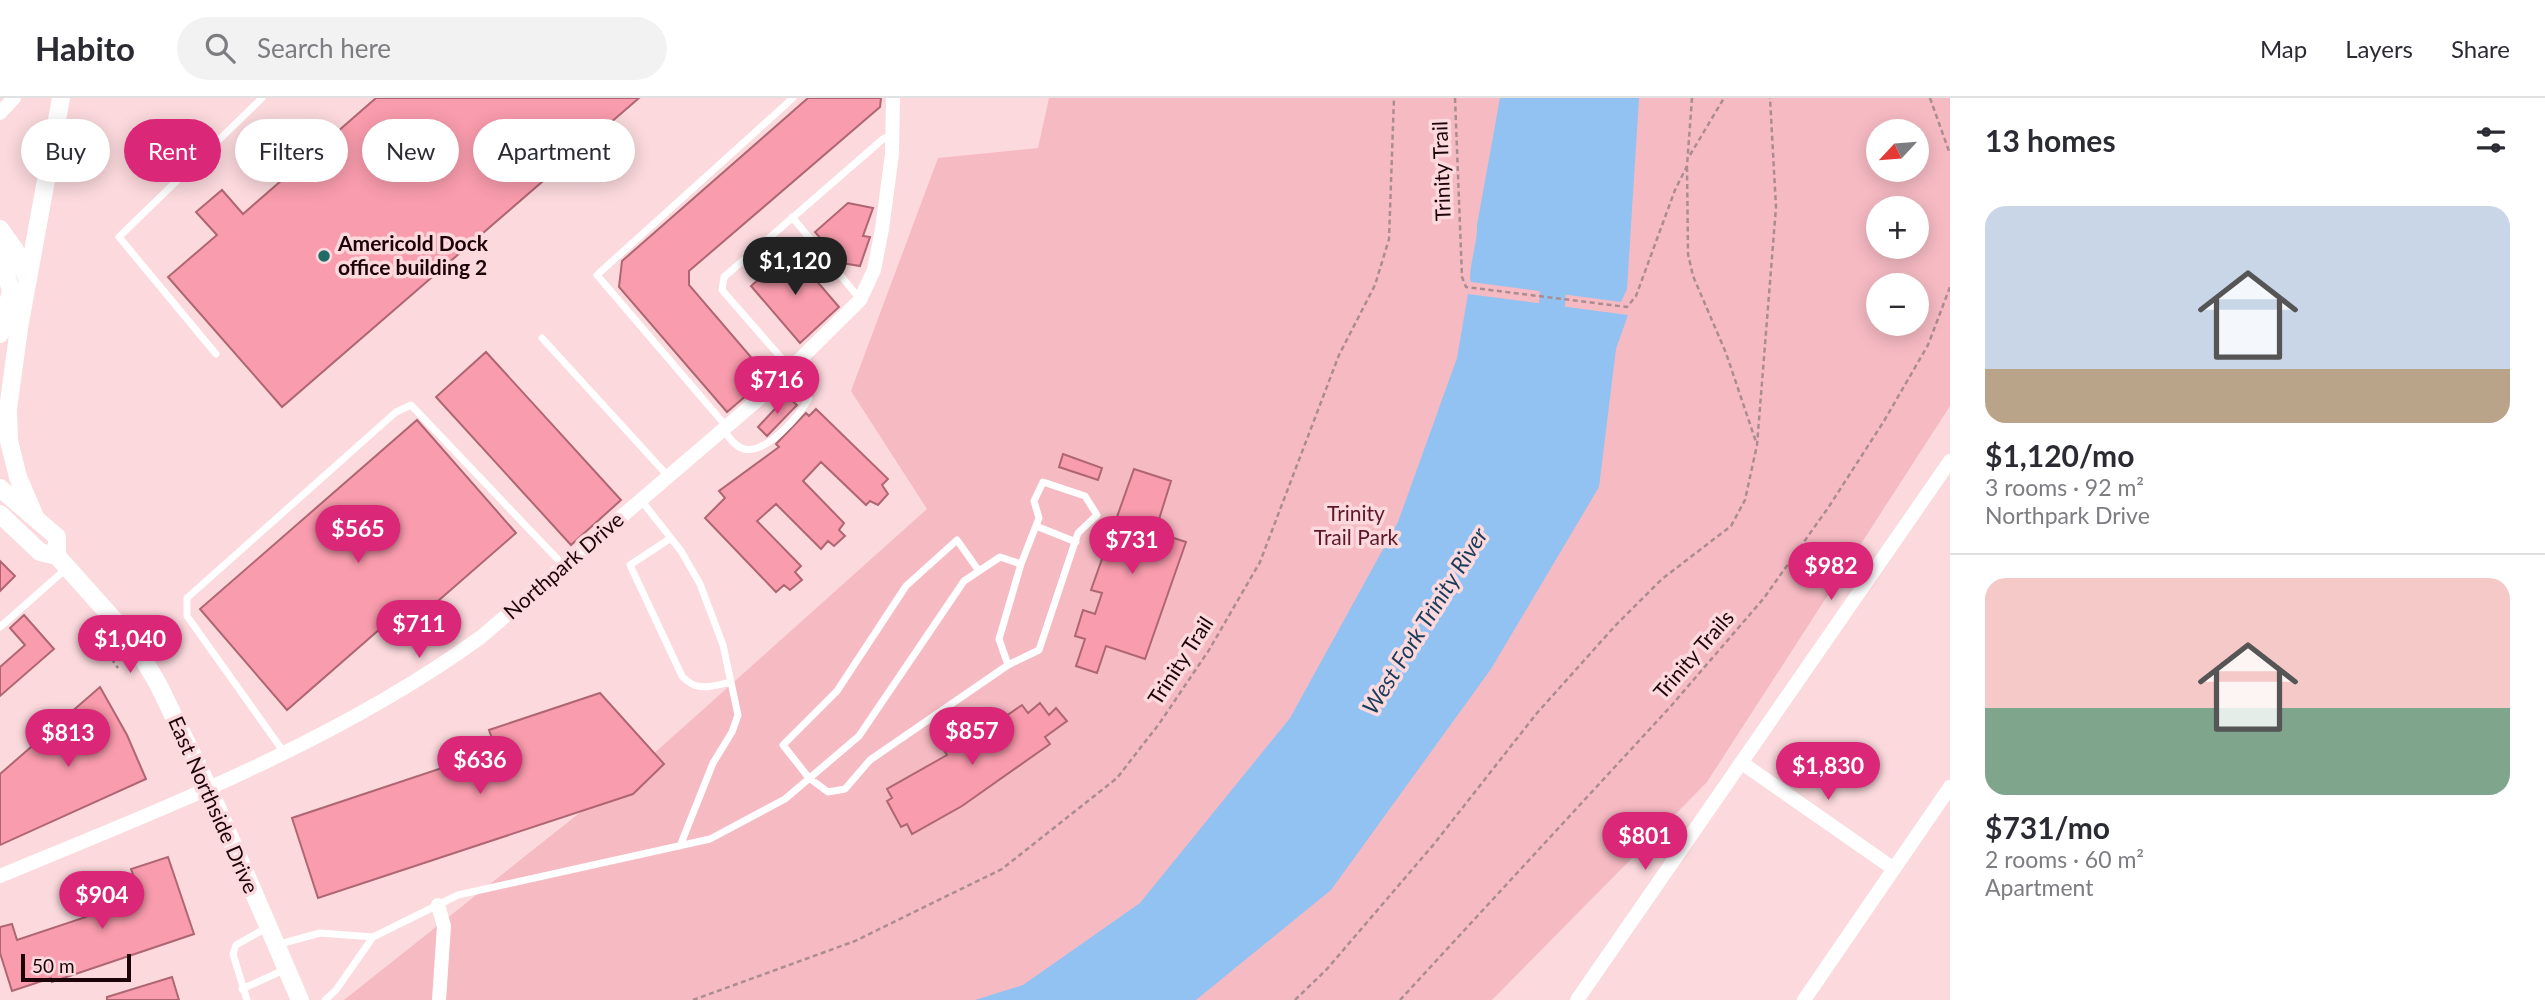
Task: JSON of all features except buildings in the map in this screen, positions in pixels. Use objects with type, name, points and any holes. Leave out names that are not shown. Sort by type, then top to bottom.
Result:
[{"type":"street","points":[[0,113],[14,98]]},
{"type":"street","points":[[36,519],[18,477],[9,441],[8,409],[61,98]]},
{"type":"street","name":"Northpark Drive","points":[[0,876],[209,789],[436,669],[481,637],[725,428],[791,369],[860,300],[874,270],[882,229],[893,98]]},
{"type":"street","points":[[0,229],[15,250],[28,280]]},
{"type":"street","points":[[0,253],[9,275],[11,291],[0,334]]},
{"type":"street","points":[[1577,1000],[1950,461]]},
{"type":"street","name":"East Northside Drive","points":[[0,488],[57,537],[62,562]]},
{"type":"street","name":"East Northside Drive","points":[[0,514],[8,527],[40,552],[62,562],[132,640],[158,684],[209,789],[300,1000]]},
{"type":"street","points":[[1742,763],[1894,869]]},
{"type":"street","points":[[1804,1000],[1950,787]]},
{"type":"street","points":[[438,905],[444,926],[439,1000]]},
{"type":"lane","points":[[216,354],[119,237],[262,98]]},
{"type":"lane","points":[[793,98],[597,275],[725,428],[736,445],[746,449],[756,448],[779,435],[801,413],[809,398],[804,384],[722,290],[724,277],[883,139],[892,135]]},
{"type":"lane","points":[[792,218],[860,300]]},
{"type":"lane","points":[[542,338],[668,477]]},
{"type":"lane","points":[[283,751],[187,616],[187,598],[396,412],[411,405],[564,566]]},
{"type":"lane","points":[[979,571],[957,540],[905,586],[838,691],[783,746],[809,778],[828,792],[845,789],[870,760],[1009,665],[1039,650],[1078,533],[1097,515],[1085,496],[1043,482],[1034,501],[1039,518],[1021,564],[999,639],[1009,665]]},
{"type":"lane","points":[[642,500],[671,538],[700,584],[723,645],[738,715],[732,732],[713,763],[680,846]]},
{"type":"lane","points":[[1036,526],[1076,541]]},
{"type":"lane","points":[[671,538],[630,565],[682,676],[690,685],[702,688],[731,682]]},
{"type":"lane","points":[[325,1000],[336,990],[373,937],[458,895],[710,839],[785,799],[859,736],[964,582],[1000,556],[1021,564]]},
{"type":"lane","points":[[0,627],[62,562]]},
{"type":"lane","points":[[247,1000],[233,954],[236,945],[268,927]]},
{"type":"lane","points":[[276,945],[320,933],[373,937]]},
{"type":"lane","points":[[242,989],[286,969]]},
{"type":"path","name":"Trinity Trail","points":[[693,1000],[855,941],[1002,869],[1117,778],[1134,757],[1209,650],[1261,562],[1339,355],[1375,285],[1389,239],[1394,98]]},
{"type":"path","name":"Trinity Trail","points":[[1455,98],[1462,277],[1466,287],[1630,306],[1687,166]]},
{"type":"path","points":[[1692,98],[1687,166],[1688,254],[1693,276],[1726,353],[1757,445]]},
{"type":"path","points":[[1689,155],[1724,98]]},
{"type":"path","points":[[1295,1000],[1327,969],[1434,844],[1538,713],[1615,626],[1662,579],[1731,526],[1745,500],[1757,445],[1769,261],[1776,207],[1770,98]]},
{"type":"path","points":[[1930,98],[1950,154]]},
{"type":"path","name":"Trinity Trails","points":[[1400,1000],[1671,705],[1764,598],[1828,508],[1884,421],[1928,345],[1950,286]]},
{"type":"path","points":[[87,624],[118,668]]},
{"type":"green space","name":"Trinity Trail Park","points":[[1049,98],[1950,98],[1950,406],[1707,782],[1492,1000],[344,1000],[650,757],[927,509],[851,391],[938,158],[1038,148]]},
{"type":"water","points":[[1500,98],[1639,98],[1627,289],[1621,302],[1471,282],[1470,271],[1477,225]]},
{"type":"water","points":[[1468,294],[1628,315],[1616,349],[1599,487],[1491,669],[1331,890],[1196,1000],[975,1000],[1023,985],[1140,903],[1290,718],[1398,522],[1457,358]]},
{"type":"waterway","name":"West Fork Trinity River","points":[[1542,339],[1552,305],[1555,257]]},
{"type":"place","name":"Americold Dock office building 2","points":[[324,256]]}]
